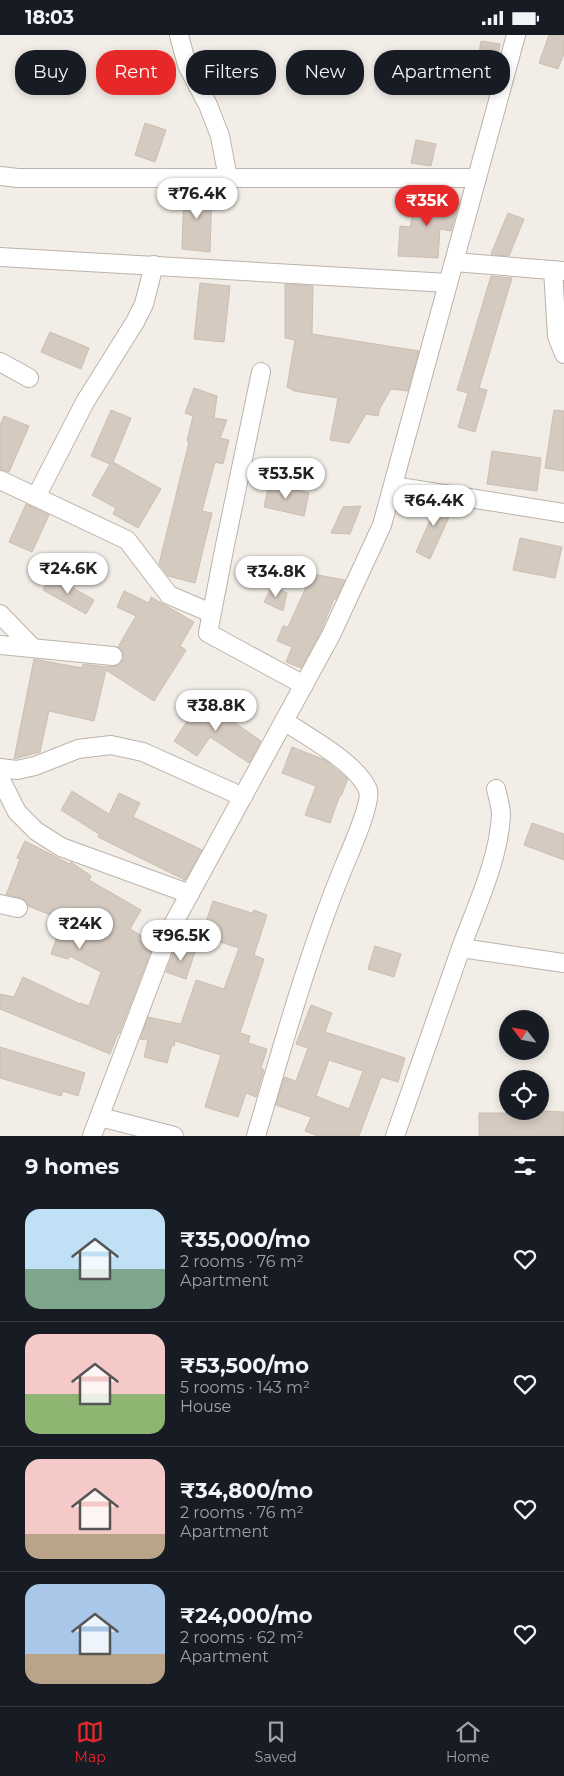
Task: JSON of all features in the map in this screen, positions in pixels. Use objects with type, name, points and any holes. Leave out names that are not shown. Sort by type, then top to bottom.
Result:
[{"type":"street","points":[[179,35],[187,65],[208,105],[220,136],[228,178]]},
{"type":"street","points":[[92,1136],[171,928],[331,635],[382,525],[516,35]]},
{"type":"street","points":[[0,176],[18,178],[477,178]]},
{"type":"street","points":[[0,257],[448,283]]},
{"type":"street","points":[[454,262],[559,270],[558,336],[564,354]]},
{"type":"street","points":[[36,497],[85,402],[135,322],[144,304],[154,265]]},
{"type":"street","points":[[0,361],[29,378]]},
{"type":"street","points":[[261,372],[208,633],[304,685]]},
{"type":"street","points":[[1,483],[36,497],[127,540],[169,595],[211,613]]},
{"type":"street","points":[[393,487],[564,513]]},
{"type":"street","points":[[0,614],[33,648]]},
{"type":"street","points":[[0,645],[112,656]]},
{"type":"street","points":[[256,1136],[323,917],[355,839],[367,804],[368,792],[358,773],[334,754],[284,721]]},
{"type":"street","points":[[0,769],[16,770],[35,766],[78,749],[111,745],[143,752],[243,797]]},
{"type":"street","points":[[0,778],[17,812],[36,831],[61,847],[190,894]]},
{"type":"street","points":[[395,1136],[486,880],[496,845],[501,814],[496,789]]},
{"type":"street","points":[[0,904],[18,908]]},
{"type":"street","points":[[461,948],[564,963]]},
{"type":"street","points":[[100,1117],[174,1136]]},
{"type":"building","points":[[549,35],[564,35],[564,54],[558,69],[539,63]]},
{"type":"building","points":[[481,41],[500,44],[499,50],[479,50]]},
{"type":"building","points":[[145,123],[166,130],[155,162],[135,155]]},
{"type":"building","points":[[416,140],[436,144],[431,166],[411,163]]},
{"type":"building","points":[[184,189],[212,190],[210,252],[182,249]]},
{"type":"building","points":[[417,193],[459,202],[451,231],[440,229],[438,258],[398,256],[400,226],[410,227]]},
{"type":"building","points":[[508,213],[524,219],[509,256],[493,255],[491,254]]},
{"type":"building","points":[[491,276],[512,278],[479,388],[487,390],[475,432],[458,427],[468,393],[457,390]]},
{"type":"building","points":[[200,283],[230,286],[224,342],[194,339]]},
{"type":"building","points":[[285,284],[313,286],[312,334],[419,351],[408,391],[391,389],[380,408],[378,416],[366,414],[349,443],[330,440],[338,398],[294,391],[287,387],[295,340],[285,338]]},
{"type":"building","points":[[50,332],[89,348],[81,369],[41,352]]},
{"type":"building","points":[[194,388],[217,396],[214,418],[227,420],[220,438],[229,440],[223,464],[215,462],[202,511],[212,513],[195,583],[168,576],[159,564],[189,442],[187,441],[193,416],[185,413]]},
{"type":"building","points":[[111,410],[131,418],[113,462],[161,489],[138,528],[113,514],[116,508],[92,495],[110,464],[91,456]]},
{"type":"building","points":[[554,410],[564,411],[564,471],[545,468]]},
{"type":"building","points":[[4,416],[29,426],[9,472],[0,469],[0,425]]},
{"type":"building","points":[[492,451],[541,458],[537,491],[487,484]]},
{"type":"building","points":[[269,484],[309,493],[304,516],[264,507]]},
{"type":"building","points":[[425,502],[454,506],[430,559],[416,552],[431,518],[420,513]]},
{"type":"building","points":[[26,504],[49,515],[32,552],[9,542]]},
{"type":"building","points":[[361,506],[350,534],[331,533],[343,507]]},
{"type":"building","points":[[520,538],[562,547],[555,578],[513,570]]},
{"type":"building","points":[[312,574],[345,580],[301,668],[286,662],[292,647],[277,641],[283,626],[288,627]]},
{"type":"building","points":[[51,575],[94,600],[86,614],[43,590]]},
{"type":"building","points":[[272,586],[287,593],[283,611],[264,602]]},
{"type":"building","points":[[124,591],[149,603],[151,597],[194,622],[180,646],[186,650],[154,701],[106,670],[94,721],[49,711],[40,752],[14,759],[34,659],[82,668],[83,664],[107,667],[118,665],[122,662],[124,657],[118,647],[136,616],[117,607]]},
{"type":"building","points":[[203,697],[226,713],[224,715],[261,741],[249,763],[210,737],[197,756],[174,741]]},
{"type":"building","points":[[292,747],[325,760],[348,779],[330,823],[305,815],[316,786],[282,773]]},
{"type":"building","points":[[72,791],[109,814],[119,793],[140,803],[133,817],[202,850],[185,880],[98,837],[99,834],[61,810]]},
{"type":"building","points":[[532,823],[564,834],[564,860],[524,845]]},
{"type":"building","points":[[25,841],[70,864],[71,862],[91,876],[89,880],[141,910],[130,929],[154,943],[110,1054],[0,1009],[0,994],[14,997],[23,977],[80,1004],[89,1006],[101,972],[70,956],[68,959],[51,954],[63,920],[28,906],[26,901],[21,898],[6,895],[20,859],[17,858]]},
{"type":"building","points":[[213,901],[252,913],[254,910],[267,915],[254,955],[264,959],[240,1033],[250,1036],[248,1043],[267,1049],[261,1068],[264,1070],[256,1097],[246,1093],[238,1117],[205,1107],[221,1055],[175,1041],[167,1063],[144,1057],[148,1040],[140,1039],[148,1017],[181,1024],[196,980],[224,989],[239,948],[201,936]]},
{"type":"building","points":[[176,946],[195,952],[186,979],[166,972]]},
{"type":"building","points":[[375,946],[401,954],[394,977],[368,969]]},
{"type":"building","points":[[311,1005],[332,1013],[325,1032],[405,1058],[398,1082],[381,1077],[359,1136],[318,1136],[305,1131],[311,1117],[276,1105],[284,1077],[296,1081],[308,1048],[296,1044]],"holes":[[[329,1060],[363,1071],[349,1109],[316,1096]]]},
{"type":"building","points":[[0,1047],[85,1073],[78,1096],[63,1091],[61,1096],[0,1078]]},
{"type":"building","points":[[549,1111],[564,1112],[564,1136],[479,1136],[479,1113],[499,1113],[499,1120],[549,1120]]}]
